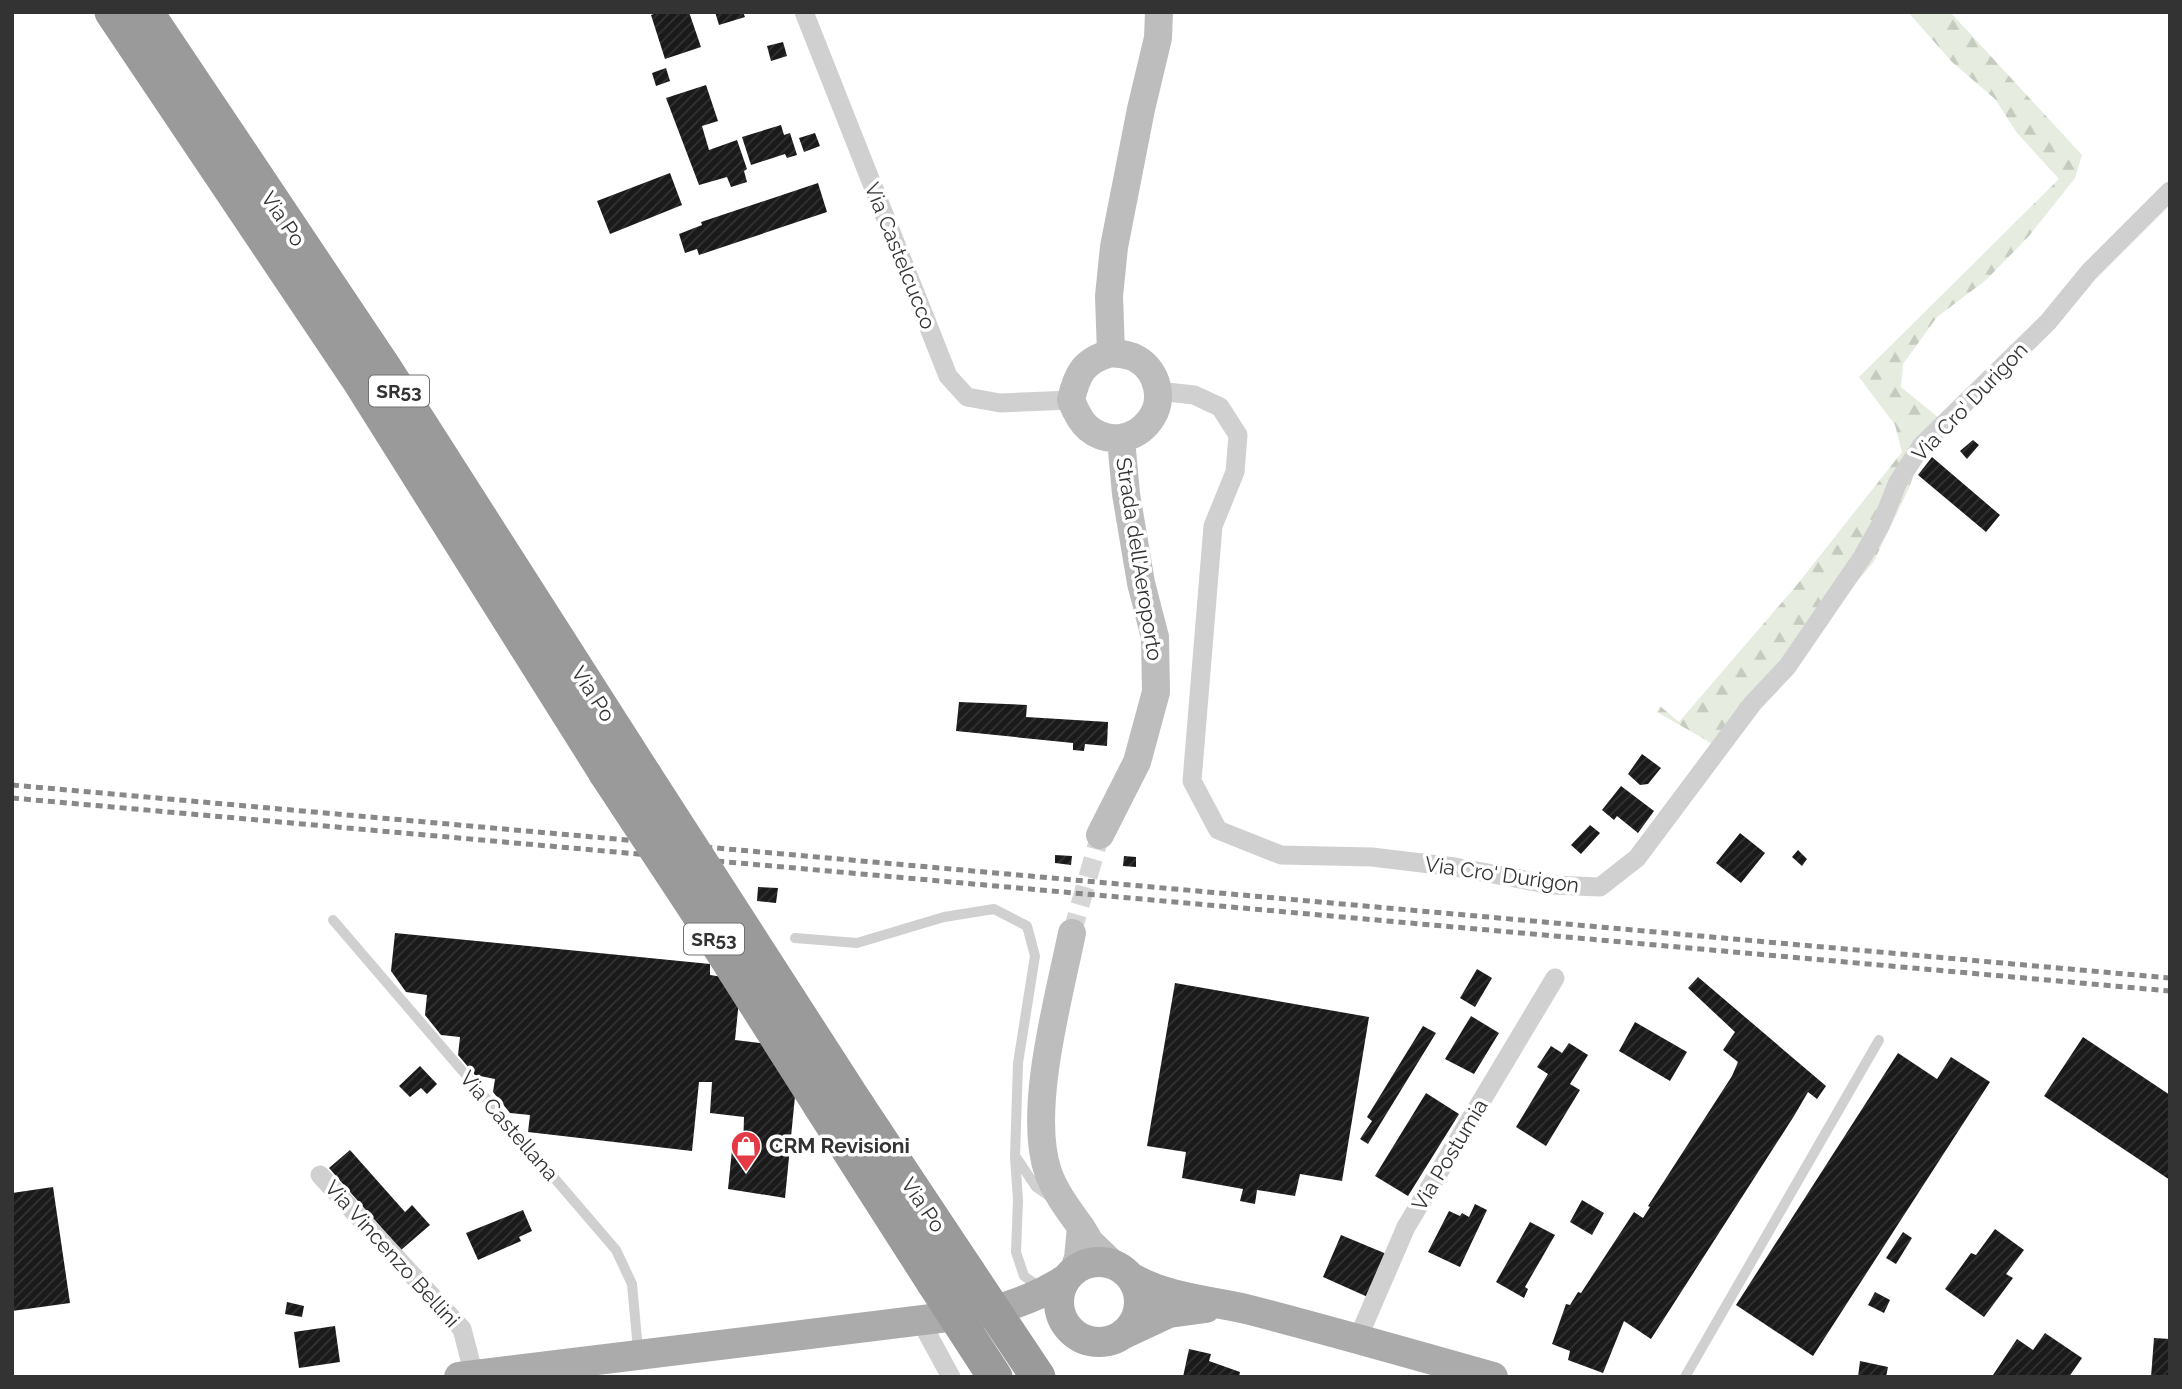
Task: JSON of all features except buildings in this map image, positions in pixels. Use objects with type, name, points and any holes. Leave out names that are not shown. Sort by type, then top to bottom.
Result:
[{"type":"highway","name":"Via Po","points":[[112,12],[359,380],[606,773],[995,1377]]},
{"type":"highway","name":"Via Po","points":[[146,12],[385,369],[857,1105],[1038,1377]]},
{"type":"main road","points":[[466,1376],[988,1312],[1024,1301],[1089,1264],[1101,1262],[1153,1290],[1232,1306],[1493,1377]]},
{"type":"main road","points":[[1122,1271],[1137,1289],[1140,1301],[1133,1325],[1124,1334]]},
{"type":"main road","points":[[1063,1280],[1059,1303],[1061,1315],[1076,1335]]},
{"type":"main road","points":[[988,1312],[1025,1317],[1053,1325],[1087,1341],[1100,1343],[1113,1340],[1169,1313],[1232,1306]]},
{"type":"street","name":"Via Castelcucco","points":[[804,12],[948,376],[967,397],[1000,403],[1071,400]]},
{"type":"street","points":[[1111,354],[1109,296],[1114,247],[1141,108],[1158,38],[1159,12]]},
{"type":"street","name":"Via Cro' Durigon","points":[[1158,391],[1194,395],[1220,407],[1238,435],[1235,472],[1213,526],[1192,781],[1218,830],[1281,855],[1373,857],[1455,867],[1552,884],[1600,887],[1637,858],[1753,703],[1787,667],[1863,556],[1881,524],[1898,482],[1922,445],[2048,322],[2089,272],[2170,191]]},
{"type":"street","points":[[1071,400],[1078,375],[1086,365],[1097,357],[1111,354],[1124,354],[1137,359],[1155,378],[1158,391]]},
{"type":"street","name":"Strada dell'Aeroporto","points":[[1071,400],[1087,427],[1099,435],[1121,439],[1141,430],[1152,419],[1157,406],[1158,391]]},
{"type":"street","name":"Strada dell'Aeroporto","points":[[1100,835],[1137,762],[1156,692],[1155,636],[1141,583],[1126,494],[1121,439]]},
{"type":"street","points":[[1072,933],[1049,1044],[1040,1112],[1043,1154],[1056,1191],[1090,1242],[1122,1271]]},
{"type":"street","name":"Via Postumia","points":[[1357,1338],[1406,1227],[1555,978]]},
{"type":"street","name":"Via Vincenzo Bellini","points":[[320,1175],[462,1329],[466,1376]]},
{"type":"street","points":[[1063,1280],[1078,1258],[1074,1218]]},
{"type":"street","points":[[920,1320],[951,1377]]},
{"type":"lane","points":[[795,938],[857,943],[944,917],[995,909],[1027,926],[1035,956],[1018,1063],[1016,1252],[1020,1268],[1039,1288],[1063,1280]]},
{"type":"lane","name":"Via Castellana","points":[[333,920],[616,1251],[632,1284],[638,1354]]},
{"type":"lane","points":[[1685,1377],[1879,1040]]},
{"type":"lane","points":[[1015,1157],[1036,1186],[1074,1218]]},
{"type":"green space","points":[[1908,12],[1950,12],[2082,155],[2075,178],[2029,236],[1986,280],[1937,317],[1903,364],[1901,387],[1945,423],[1917,466],[1873,563],[1809,636],[1725,751],[1657,712],[1660,706],[1679,722],[1796,586],[1902,452],[1895,425],[1859,377],[2059,179],[2017,133],[1995,99],[1952,62]]},
{"type":"tunnel","points":[[1072,933],[1100,835]]},
{"type":"railway","points":[[12,785],[2170,978]]},
{"type":"railway","points":[[12,798],[2170,991]]},
{"type":"place","name":"CRM Revisioni","points":[[746,1173]]}]
